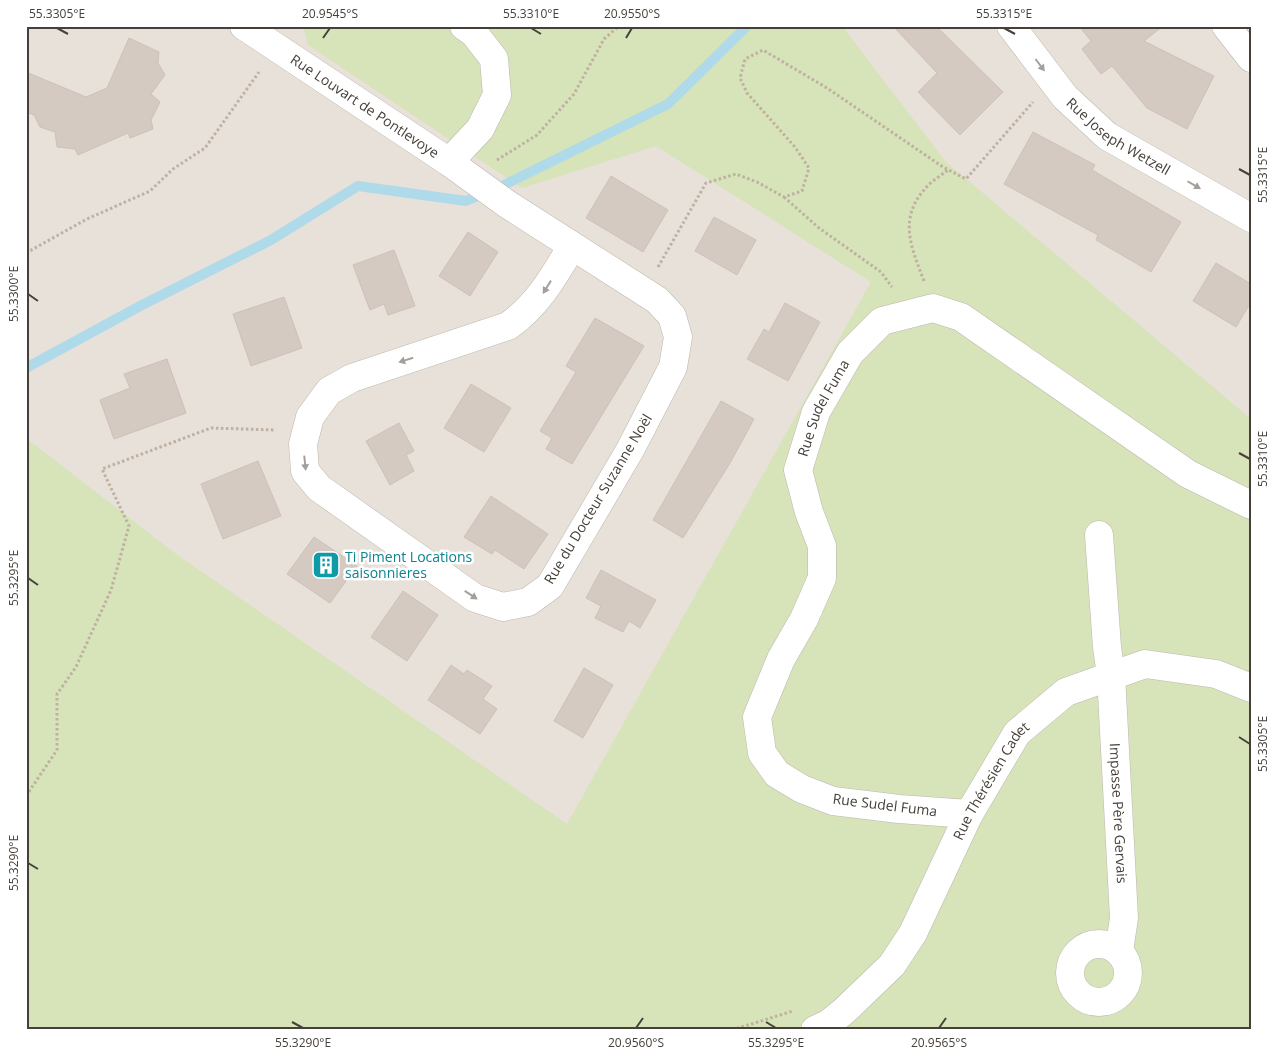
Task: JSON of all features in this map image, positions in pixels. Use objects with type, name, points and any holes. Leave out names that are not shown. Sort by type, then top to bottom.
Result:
[{"type":"street","name":"Rue Louvart de Pontlevoye","points":[[244,26],[275,40],[459,170],[497,95],[494,59],[474,33],[464,26]]},
{"type":"street","name":"Rue Joseph Wetzell","points":[[1011,26],[1065,97],[1107,136],[1251,218]]},
{"type":"street","points":[[1226,26],[1251,58]]},
{"type":"street","name":"Rue du Docteur Suzanne Noël","points":[[459,170],[506,204],[658,300],[672,316],[678,337],[673,367],[630,450],[550,586],[528,602],[502,607],[475,598],[320,488],[305,471],[303,444],[310,417],[329,391],[352,378],[508,326],[524,314],[541,296],[572,246]]},
{"type":"street","points":[[923,310],[962,317],[1188,474],[1251,504]]},
{"type":"street","name":"Rue Sudel Fuma","points":[[923,310],[882,321],[850,353],[816,412],[798,470],[809,512],[822,546],[822,578],[804,619],[781,659],[756,717],[762,754],[777,774],[802,789],[833,801],[899,810],[969,814]]},
{"type":"street","name":"Impasse Père Gervais","points":[[1099,535],[1107,648],[1111,674],[1124,918],[1119,951]]},
{"type":"street","name":"Rue Thérésien Cadet","points":[[825,1028],[892,965],[913,933],[969,814],[1017,733],[1066,692],[1111,674],[1145,664],[1216,674],[1251,688]]},
{"type":"path","points":[[459,170],[537,135],[574,94],[604,39],[619,26]]},
{"type":"path","points":[[26,253],[87,219],[150,191],[173,169],[205,148],[275,40]]},
{"type":"path","points":[[784,197],[802,191],[809,168],[795,147],[747,93],[740,78],[745,59],[763,50],[821,84],[948,170],[966,179],[1051,80]]},
{"type":"path","points":[[923,310],[908,233],[912,209],[924,190],[948,170]]},
{"type":"path","points":[[644,291],[706,183],[736,174],[757,182],[784,197],[819,228],[880,272],[923,310]]},
{"type":"path","points":[[26,796],[57,750],[57,694],[76,667],[111,590],[129,526],[102,469],[211,428],[306,431]]},
{"type":"shaded area","points":[[26,26],[1251,26],[1251,1030],[26,1030]]},
{"type":"green space","points":[[303,26],[842,26],[946,162],[1251,419],[1251,1030],[26,1030],[26,438],[176,554],[567,824],[871,282],[656,146],[522,188],[308,45]]},
{"type":"building","points":[[893,26],[936,26],[1003,92],[960,135],[918,92],[937,73]]},
{"type":"building","points":[[1079,26],[1163,26],[1144,41],[1214,76],[1187,129],[1147,108],[1112,66],[1101,74],[1082,49],[1091,41]]},
{"type":"building","points":[[129,38],[159,52],[158,63],[165,75],[151,94],[160,102],[151,120],[153,129],[130,138],[128,133],[78,155],[75,149],[57,147],[55,132],[40,127],[34,115],[26,112],[26,72],[86,97],[107,88]]},
{"type":"building","points":[[1033,132],[1095,165],[1092,170],[1181,222],[1151,272],[1096,240],[1098,235],[1004,184]]},
{"type":"building","points":[[611,176],[668,210],[643,252],[586,218]]},
{"type":"building","points":[[714,217],[756,240],[737,275],[695,251]]},
{"type":"building","points":[[468,232],[498,252],[470,296],[439,276]]},
{"type":"building","points":[[394,250],[415,306],[388,315],[384,304],[370,310],[353,265]]},
{"type":"building","points":[[1216,263],[1251,284],[1251,302],[1236,327],[1193,301]]},
{"type":"building","points":[[284,297],[302,348],[251,366],[233,314]]},
{"type":"building","points":[[785,303],[820,322],[788,381],[747,359],[764,329],[769,332]]},
{"type":"building","points":[[595,318],[644,346],[572,464],[546,449],[552,438],[540,431],[576,372],[566,366]]},
{"type":"building","points":[[167,359],[186,413],[114,439],[100,400],[130,388],[124,374]]},
{"type":"building","points":[[471,384],[511,408],[484,452],[444,428]]},
{"type":"building","points":[[721,401],[754,419],[730,463],[683,538],[653,520]]},
{"type":"building","points":[[399,423],[414,451],[406,455],[414,471],[390,485],[366,441]]},
{"type":"building","points":[[258,461],[281,516],[223,539],[201,484]]},
{"type":"building","points":[[491,496],[548,534],[524,569],[495,550],[492,554],[464,537]]},
{"type":"building","name":"Ti Piment Locations saisonnieres","points":[[314,537],[357,566],[330,603],[287,574]]},
{"type":"building","points":[[601,570],[656,600],[640,628],[629,621],[623,632],[595,618],[601,606],[586,598]]},
{"type":"building","points":[[403,591],[438,615],[407,661],[371,637]]},
{"type":"building","points":[[451,665],[464,674],[467,670],[492,686],[483,699],[497,709],[480,734],[428,700]]},
{"type":"building","points":[[584,668],[613,685],[583,738],[554,721]]},
{"type":"waterway","points":[[26,368],[142,305],[271,240],[358,186],[466,201],[504,185],[668,104],[747,26]]},
{"type":"place","name":"Ti Piment Locations saisonnieres","points":[[326,565]]}]
